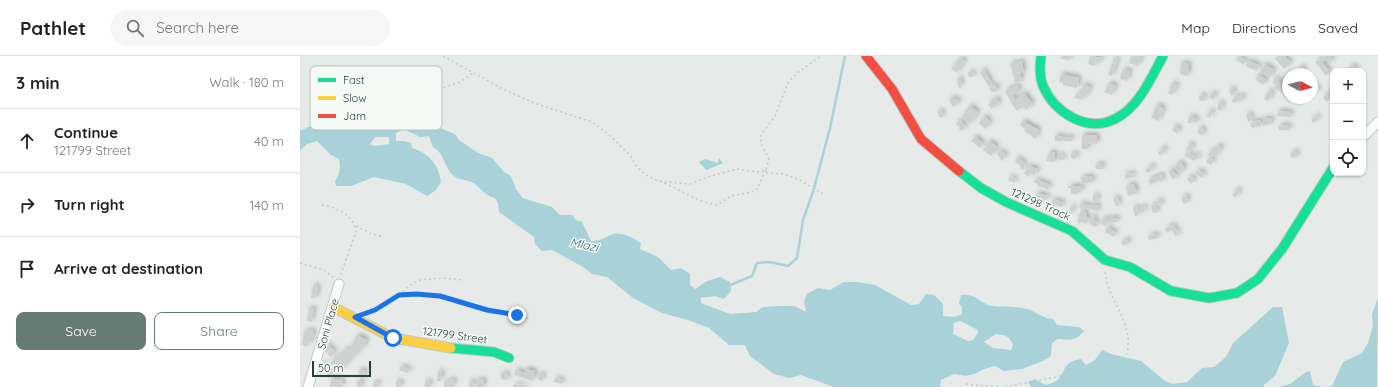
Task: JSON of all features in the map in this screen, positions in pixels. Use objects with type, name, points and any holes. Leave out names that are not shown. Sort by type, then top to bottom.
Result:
[{"type":"street","name":"121298 Track","points":[[866,56],[892,89],[921,139],[945,161],[981,188],[1006,202],[1072,231],[1105,260],[1130,267],[1171,291],[1209,298],[1237,293],[1258,279],[1298,225],[1330,173]]},
{"type":"street","points":[[1041,56],[1040,77],[1050,101],[1069,117],[1077,120],[1098,123],[1111,121],[1126,112],[1141,93],[1163,56]]},
{"type":"street","points":[[1366,134],[1378,122]]},
{"type":"street","name":"Soni Place","points":[[308,387],[340,284]]},
{"type":"street","name":"121799 Street","points":[[333,307],[355,317],[393,338],[456,349],[494,352],[509,358]]},
{"type":"path","points":[[443,56],[473,73],[534,103],[592,122],[607,133],[630,154],[637,167],[646,175],[697,199],[717,205],[731,196],[756,192],[766,171],[769,158],[761,144],[761,135],[775,116],[788,83],[803,68],[821,56]]},
{"type":"path","points":[[442,88],[460,82],[473,73]]},
{"type":"path","points":[[658,181],[690,184],[711,176],[737,169],[758,172],[766,171],[784,174],[800,180],[823,194]]},
{"type":"path","points":[[322,205],[344,213],[352,218],[356,226],[356,232],[341,275],[340,284]]},
{"type":"path","points":[[356,226],[372,234],[384,237]]},
{"type":"path","points":[[1005,387],[1123,364],[1129,352],[1125,320],[1106,281],[1105,260]]},
{"type":"path","points":[[300,263],[324,270],[340,284]]},
{"type":"path","points":[[355,317],[375,310],[420,280],[441,278],[464,280]]},
{"type":"path","points":[[399,295],[416,294],[440,296],[487,310],[530,319]]},
{"type":"path","points":[[966,384],[1000,387]]},
{"type":"water","points":[[310,126],[310,130],[402,130],[396,133],[396,141],[411,143],[412,148],[428,156],[438,170],[441,182],[435,191],[427,196],[406,184],[374,177],[351,186],[336,186],[335,181],[340,168],[339,159],[331,155],[317,141],[307,144],[300,151],[300,131]],"holes":[[[375,137],[389,137],[389,144],[375,146],[370,144]]]},
{"type":"water","name":"Mlazi","points":[[442,129],[455,134],[459,140],[478,153],[492,158],[504,172],[511,176],[516,189],[523,198],[552,207],[560,215],[572,215],[576,220],[582,222],[591,241],[613,234],[631,237],[641,243],[640,249],[658,257],[671,270],[681,268],[690,274],[690,285],[695,289],[707,281],[720,277],[730,282],[731,291],[724,299],[715,296],[701,298],[701,303],[730,314],[756,312],[763,307],[780,306],[794,306],[806,312],[804,302],[807,294],[818,288],[830,290],[844,282],[857,282],[875,285],[911,305],[919,304],[926,294],[934,295],[943,304],[943,316],[954,317],[962,314],[962,307],[959,304],[961,295],[966,295],[975,297],[985,304],[993,306],[1019,307],[1027,309],[1053,319],[1057,325],[1079,327],[1084,331],[1078,337],[1069,340],[1058,339],[1052,343],[1051,356],[1043,361],[1022,369],[1004,371],[995,366],[966,376],[954,374],[941,380],[940,386],[944,387],[834,387],[801,375],[789,378],[774,374],[750,356],[745,345],[729,345],[709,328],[688,320],[662,313],[633,298],[607,277],[592,274],[583,267],[552,250],[542,251],[535,244],[534,237],[499,212],[498,203],[495,198],[487,194],[472,182],[459,179],[453,175],[439,152],[433,147],[429,136],[420,137],[406,130]],"holes":[[[960,321],[978,330],[978,333],[973,340],[968,341],[953,334],[954,323]],[[996,334],[1007,336],[1013,345],[1011,350],[993,348],[984,342]]]},
{"type":"water","points":[[719,158],[723,163],[706,170],[699,162],[705,159],[718,163]]},
{"type":"water","points":[[1378,298],[1377,387],[1323,387],[1332,386],[1343,362],[1362,353],[1368,343],[1373,326],[1372,314]]},
{"type":"water","points":[[1273,307],[1282,307],[1289,343],[1275,376],[1264,385],[1264,387],[1031,387],[1028,382],[1035,379],[1046,385],[1054,382],[1062,375],[1067,365],[1070,363],[1081,359],[1086,365],[1095,360],[1102,350],[1111,354],[1141,361],[1165,381],[1173,384],[1187,382],[1202,368],[1214,367],[1226,357],[1233,343]]},
{"type":"water","points":[[1310,371],[1313,385],[1322,387],[1279,387],[1290,384],[1306,372]]},
{"type":"building","points":[[1062,56],[1071,56],[1070,60],[1061,59]]},
{"type":"building","points":[[1090,56],[1102,58],[1100,63],[1096,62],[1095,66],[1088,64]]},
{"type":"building","points":[[1131,56],[1142,57],[1137,66],[1129,63]]},
{"type":"building","points":[[1238,56],[1246,60],[1244,65],[1236,60]]},
{"type":"building","points":[[1278,56],[1285,56],[1291,63],[1283,68],[1275,59]]},
{"type":"building","points":[[1324,56],[1330,56],[1333,60],[1330,63],[1326,59],[1322,62],[1330,72],[1326,76],[1315,62]]},
{"type":"building","points":[[961,58],[965,61],[957,73],[951,69]]},
{"type":"building","points":[[1114,58],[1118,59],[1112,76],[1108,75]]},
{"type":"building","points":[[1022,61],[1024,73],[1020,73],[1022,81],[1015,82],[1010,64]]},
{"type":"building","points":[[1248,61],[1259,65],[1257,71],[1246,66]]},
{"type":"building","points":[[1181,63],[1189,64],[1188,76],[1180,74]]},
{"type":"building","points":[[1264,64],[1274,70],[1270,77],[1260,72]]},
{"type":"building","points":[[1351,65],[1356,68],[1349,68]]},
{"type":"building","points":[[983,69],[992,84],[989,87],[980,72]]},
{"type":"building","points":[[1123,69],[1130,71],[1127,81],[1120,79]]},
{"type":"building","points":[[968,72],[973,72],[974,76],[969,77]]},
{"type":"building","points":[[1061,74],[1079,78],[1078,86],[1076,88],[1063,85],[1063,83],[1059,82]]},
{"type":"building","points":[[1258,75],[1267,80],[1263,85],[1255,80]]},
{"type":"building","points":[[1275,77],[1279,79],[1277,82],[1281,83],[1280,86],[1282,87],[1282,92],[1274,89],[1276,85],[1273,83]]},
{"type":"building","points":[[957,78],[961,78],[961,88],[958,87]]},
{"type":"building","points":[[1109,83],[1116,86],[1112,95],[1104,92]]},
{"type":"building","points":[[1172,83],[1177,85],[1172,95],[1168,93]]},
{"type":"building","points":[[1084,84],[1091,88],[1085,97],[1079,93]]},
{"type":"building","points":[[995,85],[998,90],[993,93],[989,88]]},
{"type":"building","points":[[1017,85],[1020,91],[1012,95],[1015,100],[1011,102],[1005,91]]},
{"type":"building","points":[[1233,88],[1235,94],[1231,96],[1229,89]]},
{"type":"building","points":[[1330,89],[1330,98],[1327,102],[1323,98]]},
{"type":"building","points":[[1269,90],[1273,93],[1268,101],[1264,99]]},
{"type":"building","points":[[1024,93],[1033,104],[1026,110],[1023,106],[1017,111],[1011,103]]},
{"type":"building","points":[[1212,93],[1216,95],[1213,100],[1209,97]]},
{"type":"building","points":[[1076,94],[1084,96],[1082,100],[1075,98]]},
{"type":"building","points":[[1202,95],[1205,98],[1202,101],[1199,98]]},
{"type":"building","points":[[1242,95],[1244,99],[1233,103],[1232,99]]},
{"type":"building","points":[[952,97],[954,100],[956,98],[959,102],[953,107],[949,100]]},
{"type":"building","points":[[996,98],[1000,103],[991,109],[988,104]]},
{"type":"building","points":[[1219,102],[1223,103],[1221,111],[1217,110]]},
{"type":"building","points":[[1157,105],[1164,109],[1158,121],[1151,118]]},
{"type":"building","points":[[970,106],[978,112],[970,124],[962,116]]},
{"type":"building","points":[[941,110],[944,116],[940,118],[937,111]]},
{"type":"building","points":[[1210,110],[1213,112],[1210,118],[1206,116]]},
{"type":"building","points":[[1278,111],[1291,112],[1291,117],[1277,116]]},
{"type":"building","points":[[1250,113],[1252,120],[1248,122],[1246,114]]},
{"type":"building","points":[[1317,115],[1319,118],[1313,123],[1311,120]]},
{"type":"building","points":[[984,116],[991,122],[985,129],[979,123]]},
{"type":"building","points":[[1190,116],[1198,120],[1196,123],[1192,121],[1191,124],[1187,122]]},
{"type":"building","points":[[1271,118],[1272,123],[1263,126],[1263,119]]},
{"type":"building","points":[[959,120],[966,126],[961,131],[956,124]]},
{"type":"building","points":[[1260,120],[1262,125],[1252,128],[1250,123]]},
{"type":"building","points":[[1023,121],[1039,130],[1036,139],[1024,131],[1025,129],[1020,125]]},
{"type":"building","points":[[1289,125],[1289,130],[1279,130],[1279,126]]},
{"type":"building","points":[[1175,126],[1180,130],[1177,134],[1172,130]]},
{"type":"building","points":[[1200,127],[1204,130],[1203,136],[1197,133]]},
{"type":"building","points":[[1082,135],[1097,135],[1097,144],[1088,143],[1088,149],[1082,149]]},
{"type":"building","points":[[1055,136],[1063,136],[1063,141],[1055,141]]},
{"type":"building","points":[[975,137],[983,143],[980,148],[971,141]]},
{"type":"building","points":[[1064,137],[1072,137],[1072,141],[1064,141]]},
{"type":"building","points":[[990,141],[997,147],[991,156],[983,150]]},
{"type":"building","points":[[1190,143],[1194,146],[1189,152],[1186,149]]},
{"type":"building","points":[[1218,145],[1222,148],[1216,156],[1214,154],[1212,157],[1208,155],[1210,151],[1212,152]]},
{"type":"building","points":[[1163,147],[1166,149],[1161,156],[1158,153]]},
{"type":"building","points":[[999,150],[1006,155],[1002,161],[997,154]]},
{"type":"building","points":[[1296,151],[1298,156],[1292,158],[1290,153]]},
{"type":"building","points":[[1050,152],[1055,152],[1055,162],[1046,161]]},
{"type":"building","points":[[1186,152],[1194,157],[1197,154],[1200,156],[1194,161],[1184,155]]},
{"type":"building","points":[[1071,153],[1077,154],[1076,159],[1071,158]]},
{"type":"building","points":[[1058,155],[1064,156],[1064,160],[1057,159]]},
{"type":"building","points":[[1209,157],[1214,160],[1211,165],[1206,162]]},
{"type":"building","points":[[1017,158],[1025,163],[1023,170],[1020,168],[1021,166],[1015,162]]},
{"type":"building","points":[[1181,162],[1185,169],[1179,173],[1174,166]]},
{"type":"building","points":[[1103,164],[1103,169],[1096,169],[1095,165]]},
{"type":"building","points":[[1152,165],[1154,168],[1148,173],[1145,170]]},
{"type":"building","points":[[1029,166],[1038,169],[1034,176],[1030,173],[1029,177],[1024,174]]},
{"type":"building","points":[[1171,169],[1178,176],[1173,180],[1168,172]]},
{"type":"building","points":[[1198,170],[1205,174],[1202,178],[1195,173]]},
{"type":"building","points":[[1133,173],[1134,177],[1125,179],[1125,174]]},
{"type":"building","points":[[1162,174],[1163,181],[1160,182],[1159,180],[1150,185],[1148,180]]},
{"type":"building","points":[[1010,176],[1016,180],[1014,183],[1008,180]]},
{"type":"building","points":[[1092,176],[1093,182],[1082,184],[1081,177]]},
{"type":"building","points":[[1191,176],[1195,180],[1191,184],[1187,179]]},
{"type":"building","points":[[1035,179],[1050,185],[1048,190],[1037,186],[1038,184],[1034,182]]},
{"type":"building","points":[[1134,184],[1137,193],[1128,196],[1126,186]]},
{"type":"building","points":[[1068,186],[1082,186],[1082,191],[1078,191],[1078,194],[1071,194],[1071,188],[1068,188]]},
{"type":"building","points":[[1237,189],[1240,192],[1235,198],[1232,195]]},
{"type":"building","points":[[1037,193],[1048,196],[1047,200],[1042,199],[1042,202],[1035,200]]},
{"type":"building","points":[[1093,195],[1098,196],[1097,202],[1093,201]]},
{"type":"building","points":[[1186,195],[1189,201],[1184,204],[1181,198]]},
{"type":"building","points":[[1117,197],[1120,205],[1116,206],[1113,198]]},
{"type":"building","points":[[1053,199],[1064,203],[1062,207],[1055,204],[1054,208],[1050,207]]},
{"type":"building","points":[[1161,200],[1162,204],[1157,206],[1156,201]]},
{"type":"building","points":[[1081,203],[1090,206],[1089,210],[1079,208]]},
{"type":"building","points":[[1155,204],[1158,212],[1153,213],[1151,205]]},
{"type":"building","points":[[1091,205],[1099,206],[1098,212],[1090,209]]},
{"type":"building","points":[[1071,206],[1074,207],[1072,214],[1069,213]]},
{"type":"building","points":[[1136,206],[1139,215],[1135,216],[1133,207]]},
{"type":"building","points":[[1145,206],[1146,211],[1139,212],[1139,208]]},
{"type":"building","points":[[1081,210],[1087,213],[1086,217],[1089,218],[1087,224],[1081,222],[1080,224],[1077,222]]},
{"type":"building","points":[[1092,215],[1095,217],[1094,221],[1098,222],[1096,227],[1090,224]]},
{"type":"building","points":[[1103,218],[1108,219],[1106,226],[1101,224]]},
{"type":"building","points":[[1109,218],[1118,218],[1118,222],[1109,223]]},
{"type":"building","points":[[1173,225],[1179,235],[1175,236],[1172,230],[1167,233],[1165,229]]},
{"type":"building","points":[[1107,227],[1116,233],[1114,237],[1105,232]]},
{"type":"building","points":[[1157,234],[1158,238],[1149,240],[1148,236]]},
{"type":"building","points":[[1127,239],[1129,243],[1123,246],[1121,242]]},
{"type":"building","points":[[313,285],[318,286],[316,298],[311,298]]},
{"type":"building","points":[[309,308],[314,308],[312,322],[307,321]]},
{"type":"building","points":[[307,330],[314,331],[313,338],[311,338],[310,344],[307,343],[307,346],[302,345],[304,332],[307,333]]},
{"type":"building","points":[[357,335],[367,340],[365,345],[340,370],[330,363],[348,348],[349,350]]},
{"type":"building","points":[[328,344],[331,347],[327,353],[324,350]]},
{"type":"building","points":[[332,348],[335,351],[331,357],[327,354]]},
{"type":"building","points":[[323,363],[326,366],[322,372],[318,370]]},
{"type":"building","points":[[401,366],[410,370],[408,373],[399,370]]},
{"type":"building","points":[[525,369],[535,371],[533,381],[514,375],[516,370],[525,373]]},
{"type":"building","points":[[334,370],[337,374],[328,378],[326,374]]},
{"type":"building","points":[[359,370],[365,370],[364,377],[358,377]]},
{"type":"building","points":[[438,371],[442,372],[441,381],[437,381]]},
{"type":"building","points":[[501,373],[508,374],[507,380],[501,379]]},
{"type":"building","points":[[539,374],[544,375],[542,381],[538,379]]},
{"type":"building","points":[[555,378],[563,380],[562,384],[554,382]]},
{"type":"building","points":[[331,379],[343,380],[342,387],[330,387]]},
{"type":"building","points":[[449,379],[454,380],[453,387],[444,387],[444,382],[449,383]]},
{"type":"building","points":[[478,379],[484,380],[484,387],[476,387]]},
{"type":"building","points":[[357,381],[362,381],[362,387],[357,387]]},
{"type":"building","points":[[396,381],[401,382],[401,387],[396,387]]},
{"type":"building","points":[[425,381],[430,382],[430,387],[425,387]]},
{"type":"building","points":[[469,381],[474,382],[474,387],[469,387]]},
{"type":"building","points":[[374,382],[379,382],[378,387],[373,387]]},
{"type":"building","points":[[514,384],[527,386],[527,387],[514,387]]},
{"type":"waterway","points":[[728,286],[752,276],[757,263],[770,262],[788,266],[797,258],[803,220],[813,192],[830,128],[845,56]]},
{"type":"traffic: fast","points":[[1041,56],[1040,67],[1043,86],[1055,105],[1073,118],[1094,124],[1104,123],[1115,119],[1131,107],[1144,91],[1163,56]]},
{"type":"traffic: fast","points":[[959,171],[981,188],[1006,202],[1072,231],[1105,260],[1130,267],[1171,291],[1209,298],[1237,293],[1258,279],[1282,249],[1330,173]]},
{"type":"traffic: fast","points":[[451,348],[494,352],[509,358]]},
{"type":"traffic: slow","points":[[333,307],[393,338],[451,348]]},
{"type":"traffic: jam","points":[[866,56],[892,89],[921,139],[959,171]]},
{"type":"route","points":[[393,338],[355,317],[367,314],[399,295],[416,294],[440,296],[487,310],[517,315]]}]
